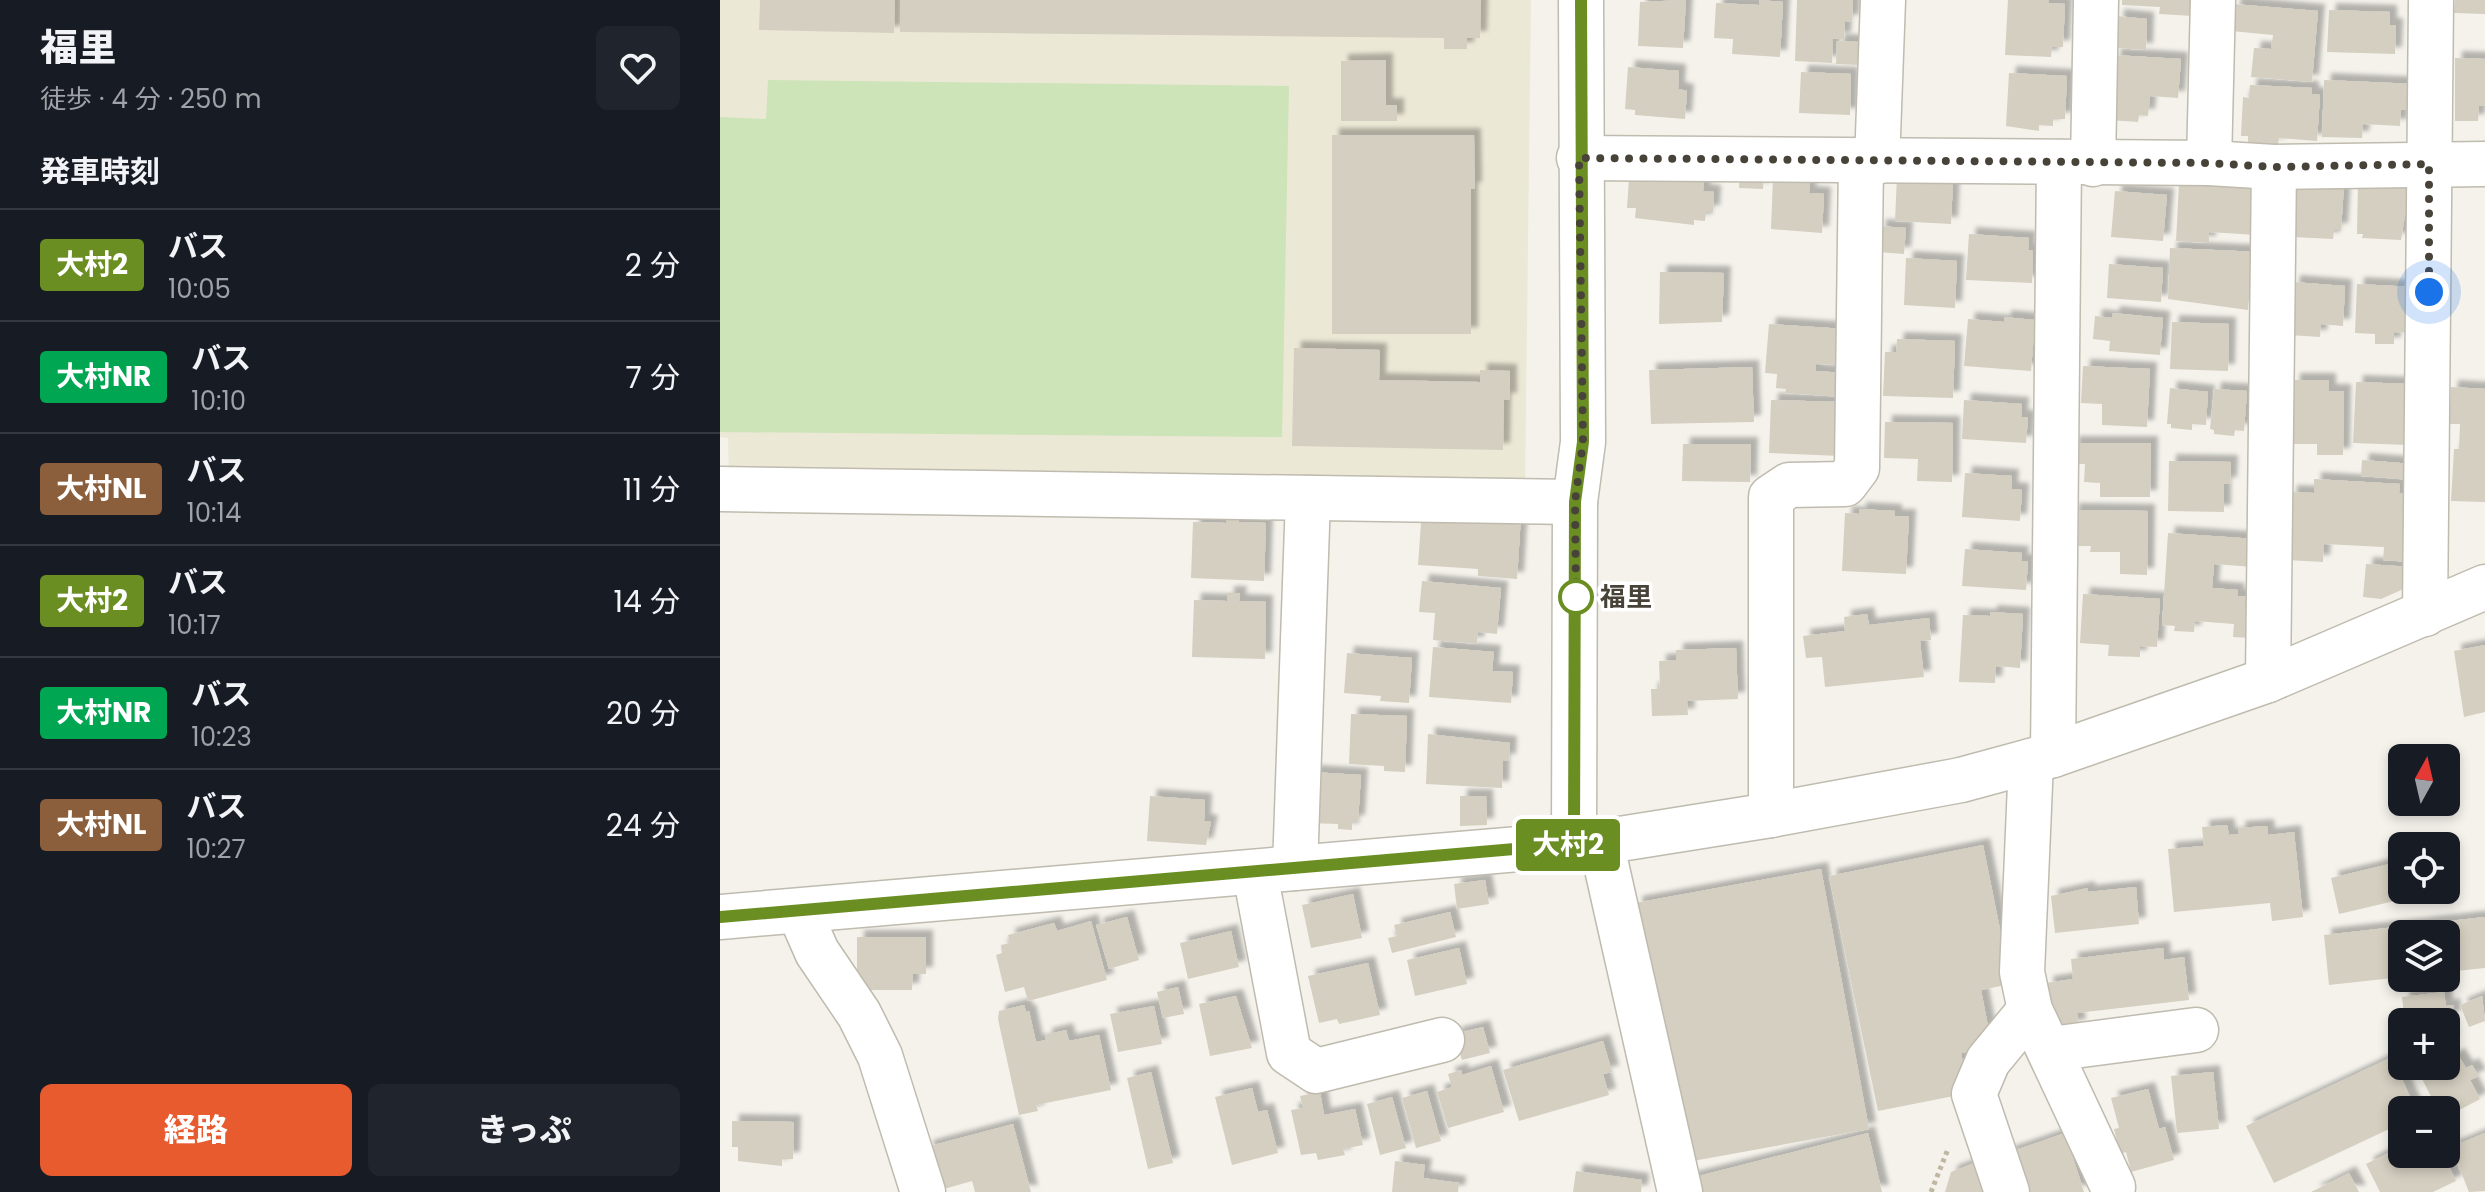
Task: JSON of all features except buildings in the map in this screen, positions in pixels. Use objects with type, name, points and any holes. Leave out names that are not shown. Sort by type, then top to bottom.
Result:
[{"type":"street","points":[[1581,0],[1579,158],[1583,442],[1575,502],[1588,843],[1680,1192]]},
{"type":"street","points":[[1771,815],[1771,497],[1789,485],[1845,484],[1857,468],[1869,162],[1883,0]]},
{"type":"street","points":[[2096,0],[2076,163],[2042,758],[2022,972],[2030,1010],[2051,1049],[2113,1187]]},
{"type":"street","points":[[2209,163],[2213,0]]},
{"type":"street","points":[[2425,614],[2431,0]]},
{"type":"street","points":[[1579,158],[2209,163],[2274,167],[2485,164]]},
{"type":"street","points":[[2268,680],[2274,167]]},
{"type":"street","points":[[720,489],[1575,502]]},
{"type":"street","points":[[1308,498],[1275,871],[1289,1053],[1316,1071],[1416,1033]]},
{"type":"street","points":[[720,917],[1588,843],[1771,815],[1961,780],[2042,758],[2268,680],[2485,587]]},
{"type":"street","points":[[799,911],[817,952],[859,1014],[880,1056],[923,1192]]},
{"type":"street","points":[[2007,1192],[1974,1094],[1988,1061],[2030,1010]]},
{"type":"street","points":[[2051,1049],[2196,1030]]},
{"type":"shaded area","points":[[720,0],[1531,0],[1525,491],[729,472],[728,438],[720,437]]},
{"type":"green space","points":[[768,80],[1289,86],[1282,437],[720,432],[720,117],[766,119]]},
{"type":"bus line","name":"大村2","points":[[720,917],[1574,844],[1575,502],[1583,442],[1579,158],[1581,0]]},
{"type":"place","name":"福里","points":[[1576,597]]},
{"type":"route","points":[[1576,597],[1575,502],[1583,442],[1579,158],[2209,163],[2274,167],[2429,164],[2429,292]]}]
